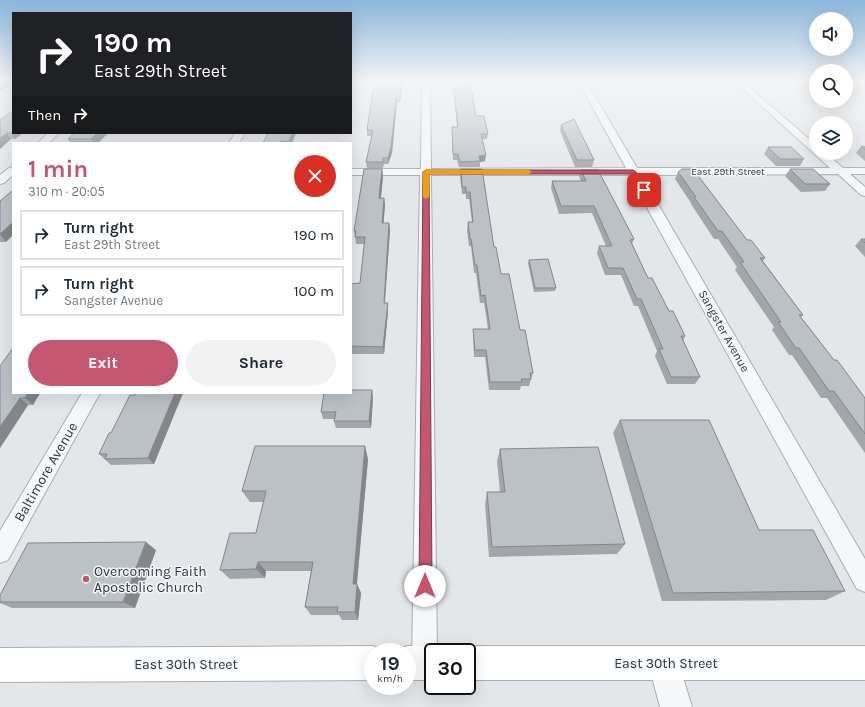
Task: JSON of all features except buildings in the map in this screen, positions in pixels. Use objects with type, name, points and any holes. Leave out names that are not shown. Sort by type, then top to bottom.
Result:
[{"type":"main road","name":"East 30th Street","points":[[0,665],[364,663]]},
{"type":"main road","name":"East 30th Street","points":[[476,663],[865,663]]},
{"type":"street","points":[[422,663],[426,114]]},
{"type":"street","name":"Sangster Avenue","points":[[600,114],[865,582]]},
{"type":"street","points":[[775,114],[809,144]]},
{"type":"street","points":[[44,142],[53,134]]},
{"type":"street","points":[[828,160],[865,193]]},
{"type":"street","points":[[0,181],[9,172]]},
{"type":"street","name":"East 29th Street","points":[[352,172],[865,172]]},
{"type":"street","name":"Baltimore Avenue","points":[[0,552],[90,394]]},
{"type":"street","points":[[664,662],[676,707]]},
{"type":"slow traffic","points":[[426,197],[426,172],[529,172]]},
{"type":"place","name":"Overcoming Faith Apostolic Church","points":[[86,579]]},
{"type":"route","points":[[425,586],[426,172],[633,172],[644,190]]}]
